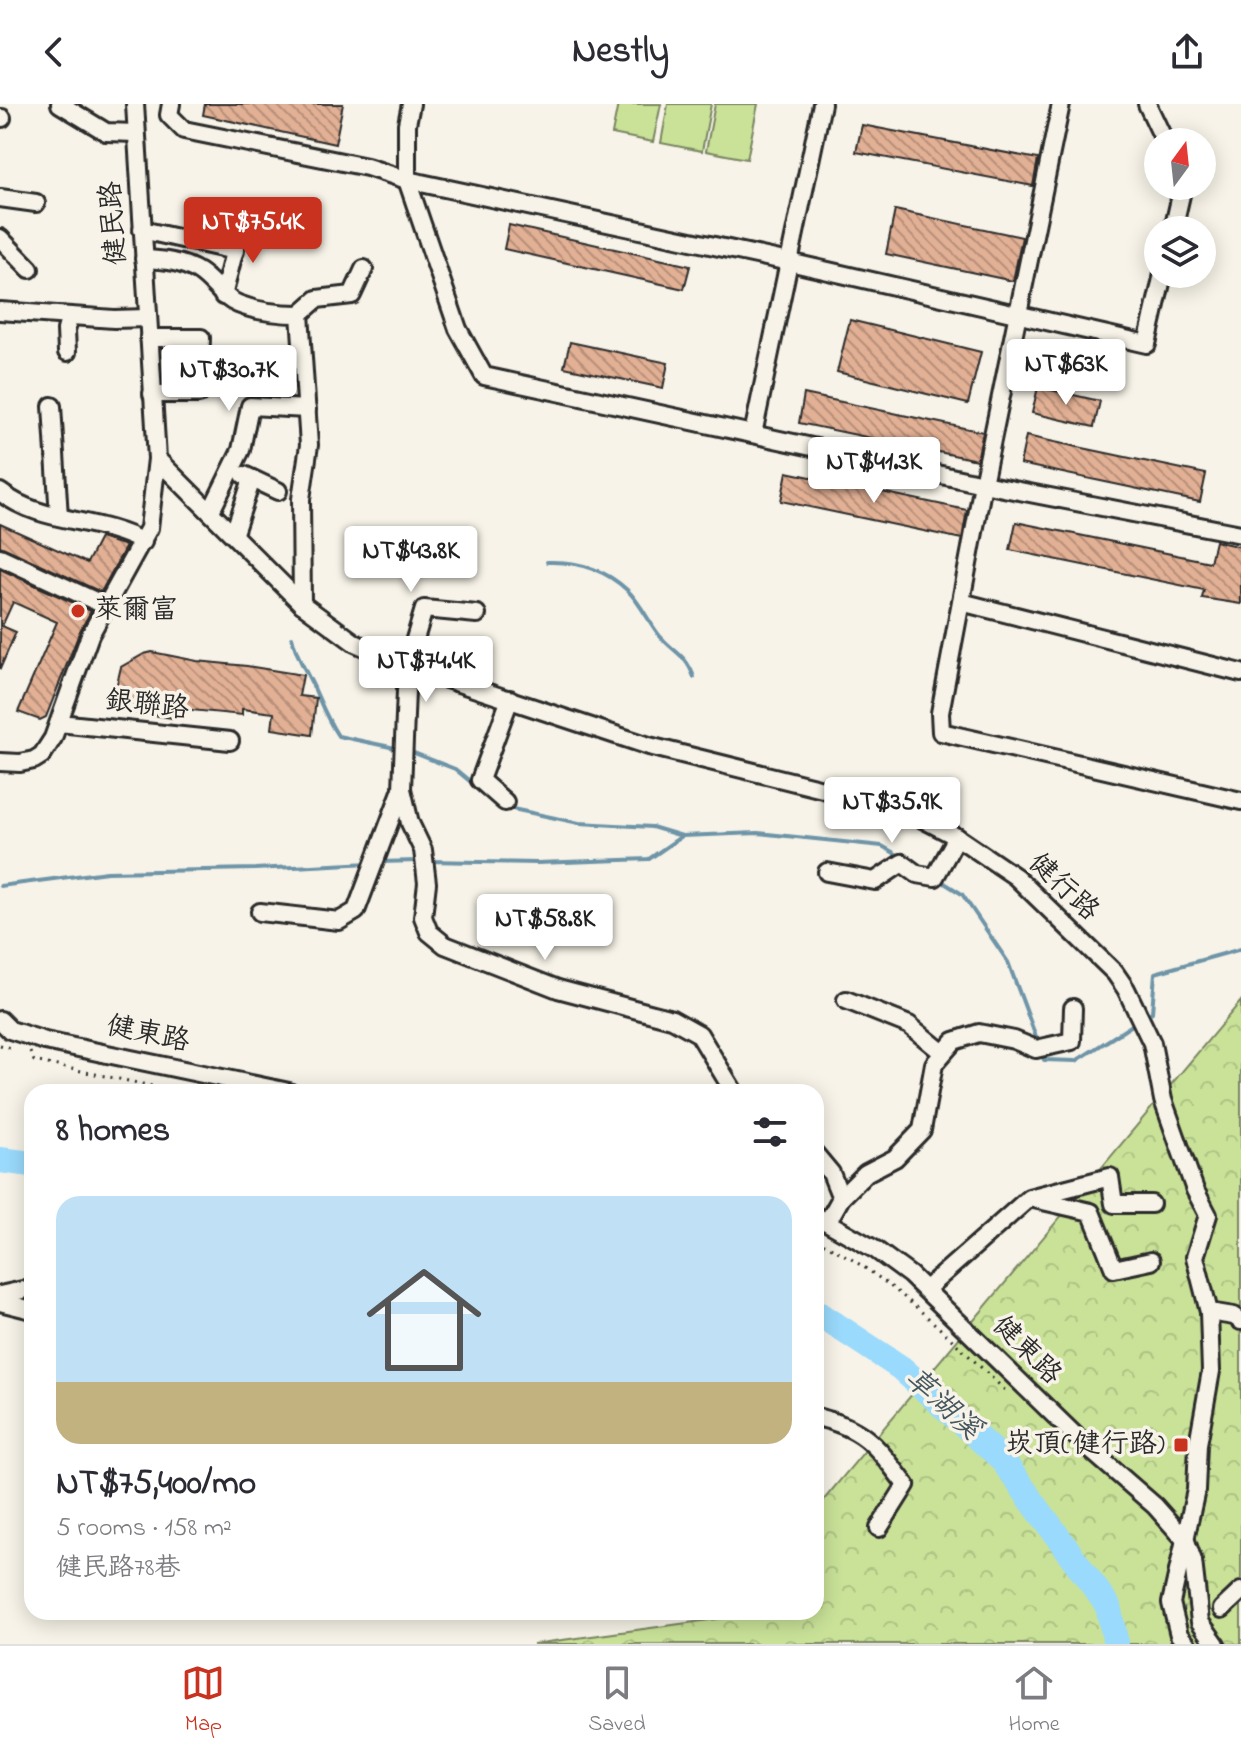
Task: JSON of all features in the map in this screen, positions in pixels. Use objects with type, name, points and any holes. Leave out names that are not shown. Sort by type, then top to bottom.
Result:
[{"type":"street","points":[[60,104],[106,132],[136,133]]},
{"type":"street","name":"健民路","points":[[0,762],[28,762],[42,755],[59,723],[90,635],[143,542],[154,505],[157,459],[135,104]]},
{"type":"street","points":[[171,104],[169,115],[184,130],[367,167],[407,180],[789,262],[1147,344],[1160,288]]},
{"type":"street","points":[[411,104],[407,124],[407,180],[458,329],[484,376],[983,484],[1241,534]]},
{"type":"street","points":[[753,434],[822,104]]},
{"type":"street","points":[[1061,104],[983,484],[940,713],[941,732],[1241,801]]},
{"type":"street","points":[[1147,104],[1158,128]]},
{"type":"street","points":[[0,198],[36,203]]},
{"type":"street","points":[[223,296],[241,224]]},
{"type":"street","points":[[142,230],[235,251]]},
{"type":"street","points":[[0,238],[30,269]]},
{"type":"street","points":[[144,259],[173,261],[200,272],[223,296],[238,304],[277,314],[300,314],[317,299],[352,295],[364,269]]},
{"type":"street","points":[[0,311],[147,318]]},
{"type":"street","points":[[300,314],[309,445],[301,499],[302,604]]},
{"type":"street","points":[[67,352],[66,330],[70,316]]},
{"type":"street","points":[[149,338],[201,338],[199,394],[152,394]]},
{"type":"street","points":[[52,406],[59,517]]},
{"type":"street","points":[[211,511],[241,450],[250,406],[307,409]]},
{"type":"street","name":"健行路","points":[[157,459],[302,604],[355,643],[407,666],[649,746],[915,815],[957,837],[1016,877],[1103,960],[1126,989],[1152,1043],[1163,1100],[1195,1190],[1208,1215],[1195,1257],[1209,1312],[1211,1371],[1198,1444],[1196,1490],[1171,1603],[1179,1635],[1187,1644]]},
{"type":"street","points":[[233,468],[278,491]]},
{"type":"street","points":[[234,533],[252,479]]},
{"type":"street","points":[[0,492],[18,506],[125,532],[143,542]]},
{"type":"street","points":[[0,557],[106,606]]},
{"type":"street","points":[[961,602],[1241,673]]},
{"type":"street","points":[[477,614],[424,609],[407,666],[402,789],[410,823],[423,850],[427,883],[423,917],[429,932],[445,945],[558,989],[672,1019],[699,1034],[729,1084]]},
{"type":"street","points":[[505,802],[480,780],[510,699]]},
{"type":"street","name":"銀聯路","points":[[59,723],[230,741]]},
{"type":"street","points":[[260,912],[339,921],[356,911],[402,789]]},
{"type":"street","points":[[827,872],[875,881],[902,863],[917,874],[935,877],[957,837]]},
{"type":"street","points":[[846,1000],[909,1025],[943,1053]]},
{"type":"street","points":[[824,1217],[866,1173],[895,1158],[922,1130],[934,1064],[954,1041],[979,1033],[1014,1040],[1036,1049],[1072,1041],[1073,1008]]},
{"type":"street","name":"健東路","points":[[0,1020],[10,1030],[45,1041],[253,1084]]},
{"type":"street","points":[[824,1165],[831,1173],[841,1198]]},
{"type":"street","points":[[926,1289],[1029,1198],[1110,1177],[1114,1204],[1151,1204]]},
{"type":"street","points":[[1029,1198],[1091,1212],[1114,1269],[1151,1261]]},
{"type":"street","name":"健東路","points":[[824,1220],[876,1250],[926,1289],[1086,1446],[1155,1506],[1186,1541]]},
{"type":"street","points":[[0,1295],[24,1290]]},
{"type":"street","points":[[0,1302],[24,1308]]},
{"type":"street","points":[[1209,1312],[1234,1316],[1241,1321]]},
{"type":"street","points":[[824,1419],[836,1421],[872,1440],[906,1485],[879,1528]]},
{"type":"street","name":"健行路","points":[[1186,1541],[1193,1561],[1200,1622],[1216,1644]]},
{"type":"street","points":[[1222,1609],[1241,1591]]},
{"type":"path","points":[[0,1045],[32,1052],[34,1061],[142,1084]]},
{"type":"path","points":[[824,1245],[894,1289],[1013,1398]]},
{"type":"green space","points":[[618,104],[661,104],[653,142],[612,134]]},
{"type":"green space","points":[[668,104],[711,104],[702,151],[661,143]]},
{"type":"green space","points":[[715,104],[758,104],[747,159],[706,151]]},
{"type":"green space","points":[[1241,1001],[1241,1644],[533,1644],[709,1620],[824,1620],[824,1499]]},
{"type":"building","points":[[205,104],[343,104],[335,144],[203,115]]},
{"type":"building","points":[[862,125],[1038,159],[1033,186],[856,152]]},
{"type":"building","points":[[895,210],[1022,237],[1013,281],[886,254]]},
{"type":"building","points":[[509,225],[690,266],[684,289],[504,249]]},
{"type":"building","points":[[850,320],[981,352],[968,404],[837,372]]},
{"type":"building","points":[[570,342],[668,363],[663,388],[564,367]]},
{"type":"building","points":[[1038,387],[1100,401],[1094,427],[1032,413]]},
{"type":"building","points":[[804,394],[983,432],[977,460],[799,423]]},
{"type":"building","points":[[1026,436],[1206,474],[1200,502],[1020,464]]},
{"type":"building","points":[[787,472],[967,510],[962,539],[781,501]]},
{"type":"building","points":[[1016,522],[1210,562],[1215,541],[1241,547],[1241,604],[1202,598],[1204,590],[1010,550]]},
{"type":"building","points":[[0,524],[87,563],[100,538],[126,546],[101,592],[0,546]]},
{"type":"building","points":[[0,569],[91,611],[46,717],[40,720],[18,712],[57,622],[13,602],[2,626],[16,632],[0,669]]},
{"type":"building","points":[[152,652],[303,675],[299,696],[316,698],[312,735],[272,729],[274,713],[242,709],[242,715],[181,709],[180,719],[111,709],[121,667]]},
{"type":"waterway","points":[[547,562],[590,568],[627,590],[659,635],[683,658],[694,677]]},
{"type":"waterway","points":[[292,637],[299,658],[338,736],[400,749]]},
{"type":"waterway","points":[[409,751],[455,769],[478,788]]},
{"type":"waterway","points":[[508,808],[579,823],[652,827],[682,836]]},
{"type":"waterway","points":[[427,861],[537,863],[649,859],[682,836],[758,833],[882,846],[903,858]]},
{"type":"waterway","points":[[379,862],[418,861]]},
{"type":"waterway","points":[[0,886],[107,872],[370,863]]},
{"type":"waterway","points":[[938,879],[962,894],[1008,962],[1039,1045]]},
{"type":"waterway","points":[[1144,1017],[1152,1012],[1155,973],[1241,949]]},
{"type":"waterway","points":[[1042,1053],[1044,1060],[1076,1061],[1137,1022]]},
{"type":"waterway","name":"草湖溪","points":[[0,1160],[24,1163]]},
{"type":"waterway","name":"草湖溪","points":[[824,1317],[901,1368],[1001,1458],[1108,1606],[1116,1644]]},
{"type":"place","name":"萊爾富","points":[[78,611]]},
{"type":"place","name":"崁頂(健行路)","points":[[1181,1445]]}]
